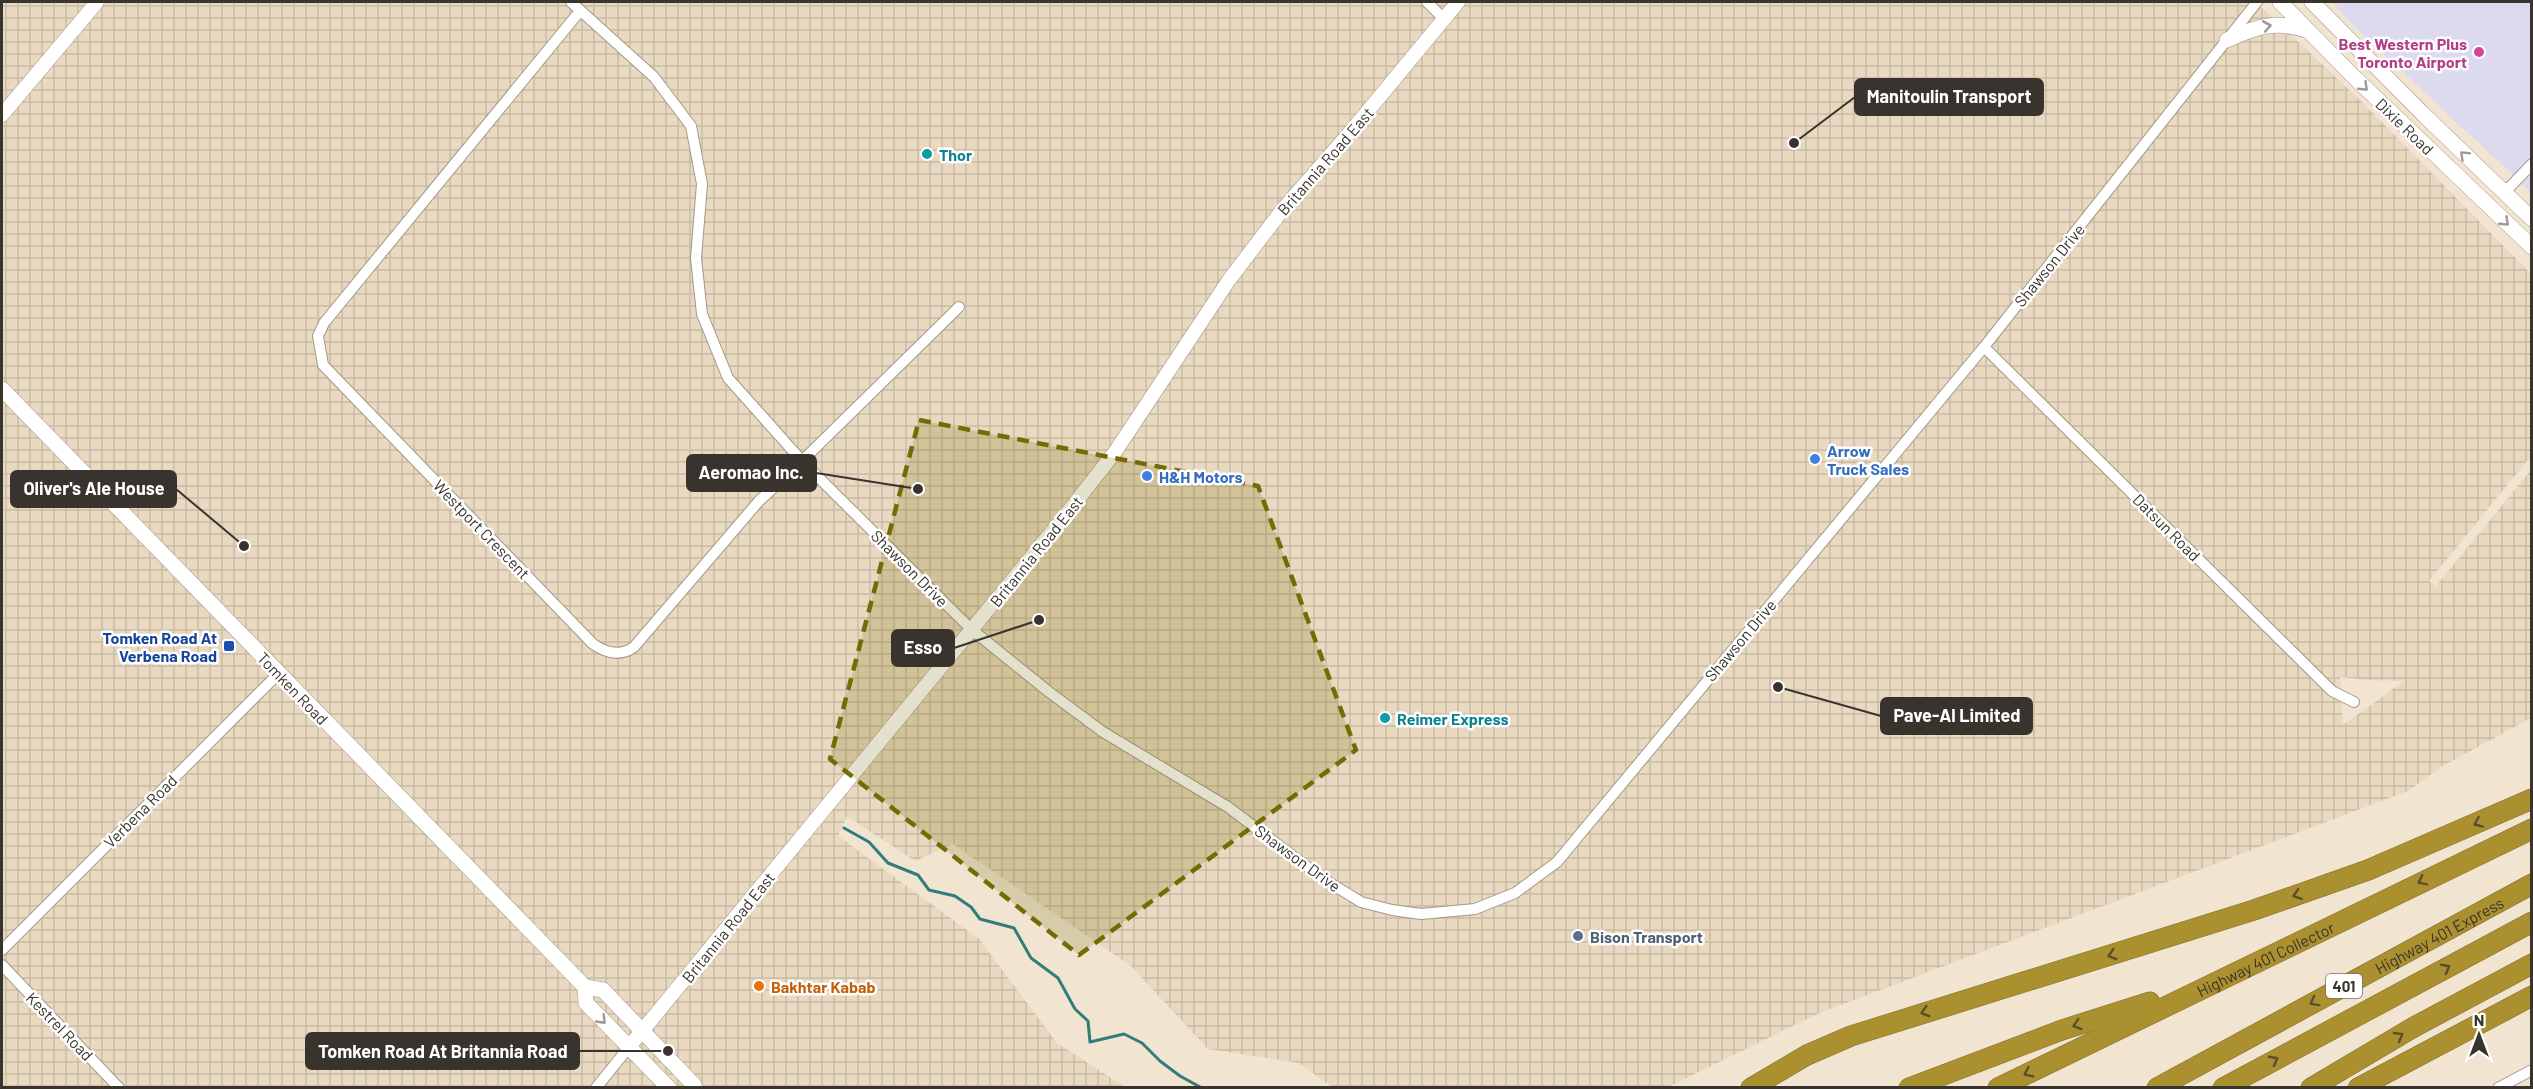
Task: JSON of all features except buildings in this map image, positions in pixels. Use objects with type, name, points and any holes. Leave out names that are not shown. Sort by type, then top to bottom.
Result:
[{"type":"highway","points":[[1751,1088],[1808,1055],[1851,1036],[2254,910],[2387,862],[2532,799]]},
{"type":"highway","name":"Highway 401 Collector","points":[[1998,1088],[2532,829]]},
{"type":"highway","name":"Highway 401 Express","points":[[2157,1088],[2532,884]]},
{"type":"highway","name":"Highway 401 Express","points":[[2223,1088],[2532,922]]},
{"type":"highway","points":[[2311,1088],[2414,1027],[2532,964]]},
{"type":"highway","points":[[1909,1088],[2062,1030],[2213,982]]},
{"type":"highway","points":[[2358,1088],[2532,996]]},
{"type":"main road","name":"Dixie Road","points":[[2280,2],[2354,77],[2532,247]]},
{"type":"main road","name":"Dixie Road","points":[[2317,5],[2532,219]]},
{"type":"main road","points":[[2227,40],[2270,24],[2283,24],[2308,31]]},
{"type":"main road","name":"Tomken Road","points":[[2,389],[585,987],[603,990],[695,1088]]},
{"type":"main road","name":"Tomken Road","points":[[585,987],[586,1003],[669,1088]]},
{"type":"street","points":[[2,115],[97,2]]},
{"type":"street","name":"Shawson Drive","points":[[571,2],[654,78],[691,126],[702,184],[696,258],[702,314],[728,378],[802,461],[971,629],[1103,732],[1228,807],[1322,879],[1361,902],[1392,910],[1422,914],[1475,909],[1515,893],[1559,859],[1984,347],[2257,2]]},
{"type":"street","points":[[1427,2],[1444,19]]},
{"type":"street","name":"Britannia Road East","points":[[596,1088],[837,791],[876,749],[1064,517],[1115,452],[1229,280],[1283,209],[1353,129],[1458,2]]},
{"type":"street","name":"Westport Crescent","points":[[579,11],[324,323],[318,336],[323,365],[593,644],[612,653],[624,652],[634,647],[759,501],[959,307]]},
{"type":"street","points":[[2504,193],[2532,164]]},
{"type":"street","name":"Datsun Road","points":[[1984,347],[2332,691],[2354,702]]},
{"type":"street","name":"Verbena Road","points":[[2,950],[279,673]]},
{"type":"street","name":"Kestrel Road","points":[[2,965],[119,1088]]},
{"type":"street","points":[[2499,1088],[2532,1070]]},
{"type":"highlighted area","points":[[919,420],[1258,486],[1356,750],[1079,955],[830,759]]},
{"type":"shaded area","points":[[2,2],[2256,2],[2361,101],[2531,274],[2531,456],[2429,581],[2436,586],[2531,470],[2531,718],[2441,767],[2408,791],[1817,1014],[1668,1087],[1332,1087],[1299,1063],[1208,1049],[1131,966],[953,844],[915,861],[847,816],[838,836],[979,939],[1057,1043],[1125,1087],[2,1088]],"holes":[[[2340,677],[2404,681],[2343,725]]]},
{"type":"shaded area","points":[[2332,2],[2531,2],[2531,192],[2354,26]]},
{"type":"waterway","points":[[844,828],[869,842],[888,863],[918,875],[929,890],[955,896],[971,907],[980,919],[1014,928],[1031,958],[1058,978],[1075,1009],[1088,1021],[1090,1042],[1124,1034],[1142,1043],[1160,1061],[1180,1076],[1202,1088]]},
{"type":"place","name":"Best Western Plus Toronto Airport","points":[[2479,52]]},
{"type":"place","name":"Manitoulin Transport","points":[[1794,143]]},
{"type":"place","name":"Thor","points":[[927,154]]},
{"type":"place","name":"Arrow Truck Sales","points":[[1815,459]]},
{"type":"place","name":"H&H Motors","points":[[1147,476]]},
{"type":"place","name":"Aeromao Inc.","points":[[918,489]]},
{"type":"place","name":"Oliver's Ale House","points":[[244,546]]},
{"type":"place","name":"Esso","points":[[1039,620]]},
{"type":"place","name":"Tomken Road At Verbena Road","points":[[229,646]]},
{"type":"place","name":"Pave-Al Limited","points":[[1778,687]]},
{"type":"place","name":"Reimer Express","points":[[1385,718]]},
{"type":"place","name":"Bison Transport","points":[[1578,936]]},
{"type":"place","name":"Bakhtar Kabab","points":[[759,986]]},
{"type":"place","name":"Tomken Road At Britannia Road","points":[[668,1051]]}]
